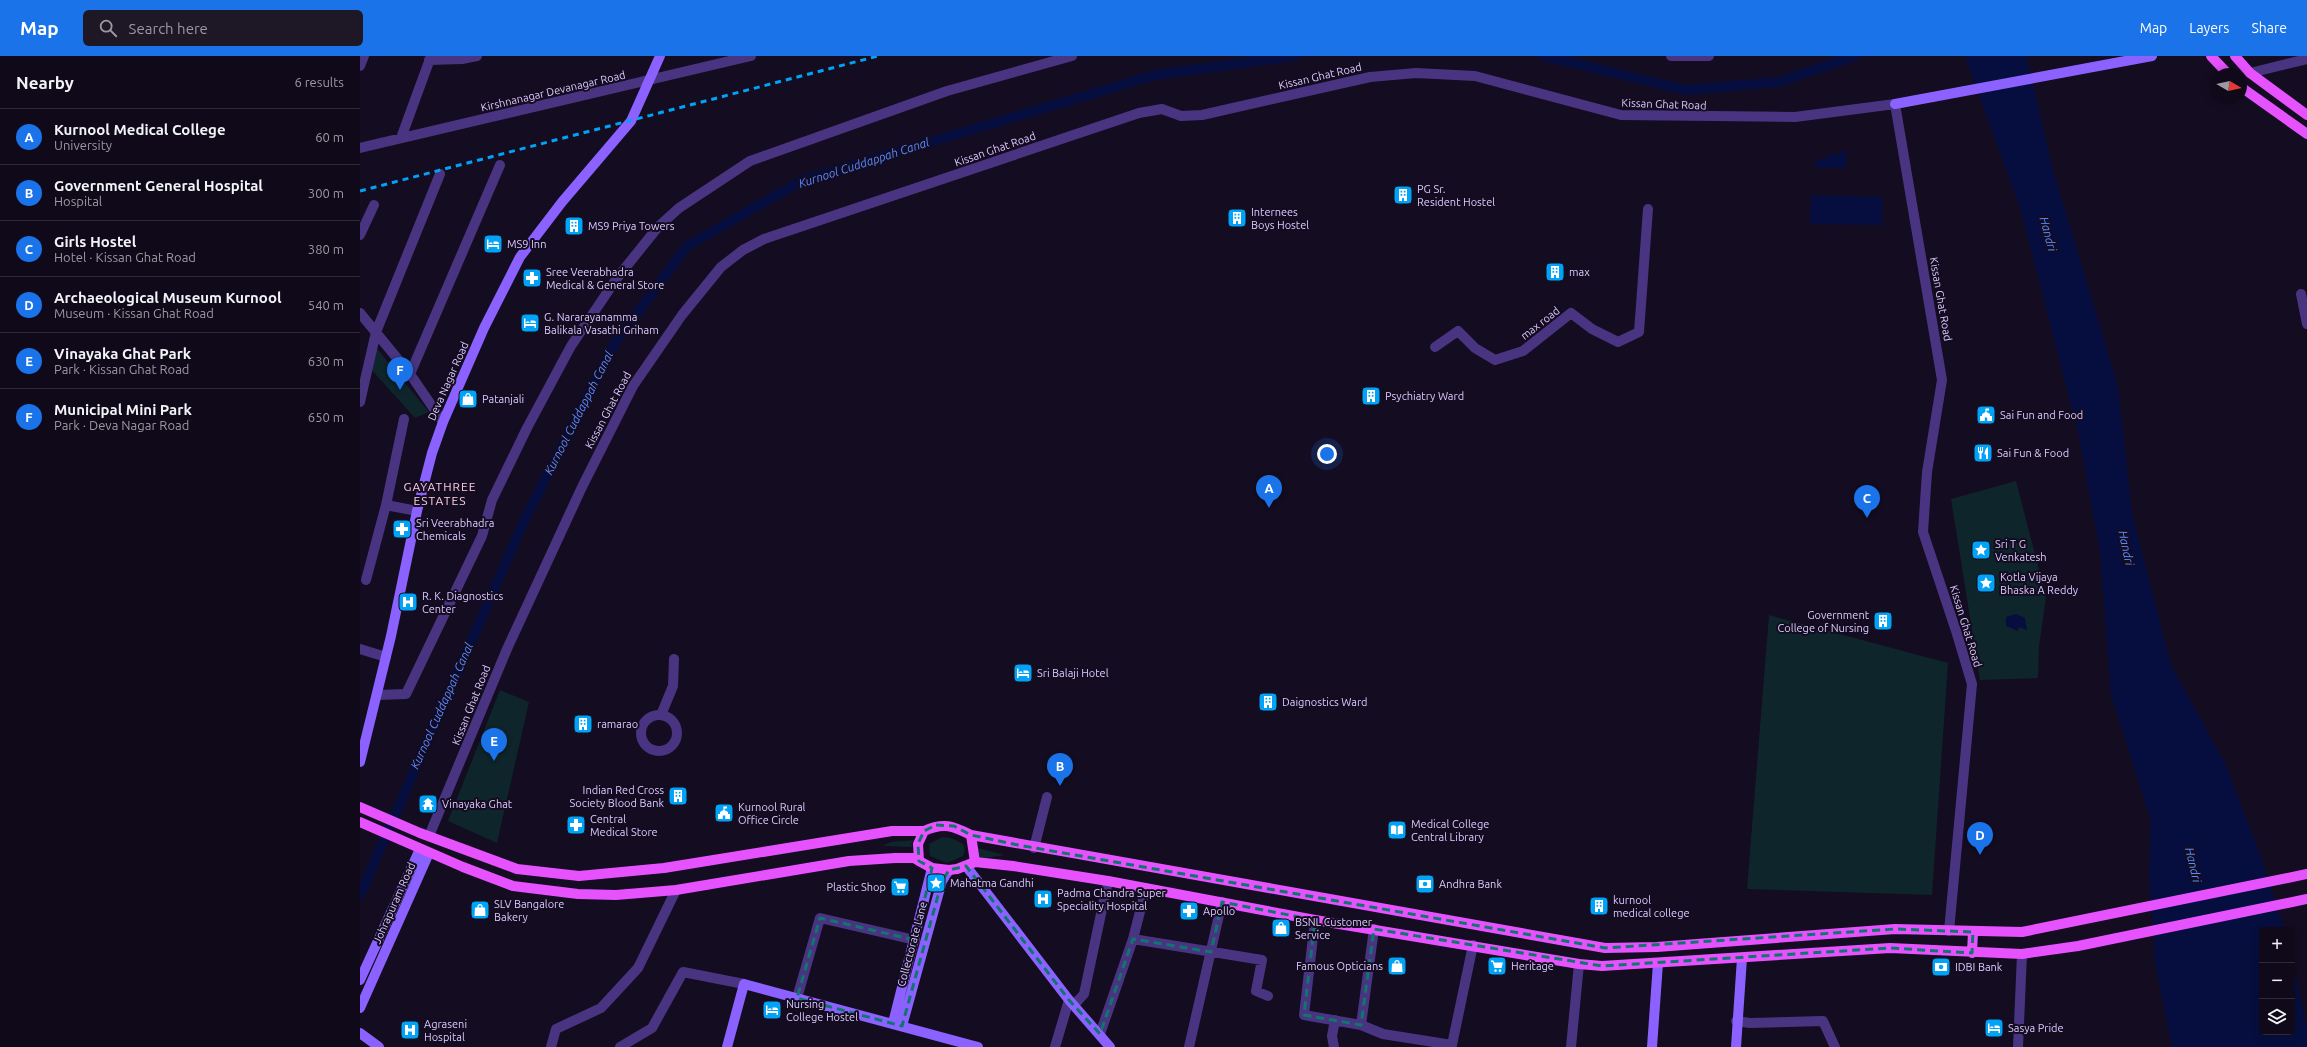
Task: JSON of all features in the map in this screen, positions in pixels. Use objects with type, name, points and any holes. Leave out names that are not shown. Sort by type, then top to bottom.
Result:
[{"type":"main road","points":[[2211,56],[2222,68]]},
{"type":"main road","points":[[2235,56],[2250,73],[2307,115]]},
{"type":"main road","points":[[2247,91],[2307,134]]},
{"type":"main road","points":[[360,807],[424,835],[517,869],[579,876],[664,868],[892,831],[924,831],[936,826],[954,826],[971,835],[1034,848],[1408,913],[1591,947],[1657,947],[1895,929],[2022,932],[2307,874]]},
{"type":"main road","points":[[360,822],[420,849],[513,886],[586,894],[616,895],[676,890],[849,860],[914,858],[932,868],[949,870],[971,864],[1013,866],[1108,881],[1315,920],[1473,945],[1579,964],[1602,966],[1890,948],[1972,953],[2022,954],[2078,946],[2307,898]]},
{"type":"main road","points":[[919,861],[918,844],[924,831]]},
{"type":"main road","points":[[971,835],[971,864]]},
{"type":"main road","points":[[1972,953],[1973,932]]},
{"type":"main road","points":[[1657,947],[1658,963]]},
{"type":"street","points":[[360,66],[364,56]]},
{"type":"street","points":[[401,138],[430,58],[465,58],[477,56]]},
{"type":"street","name":"Deva Nagar Road","points":[[360,762],[386,657],[417,511],[432,453],[443,422],[484,328],[520,257],[562,202],[631,121],[660,56]]},
{"type":"street","name":"Kirshnanagar Devanagar Road","points":[[360,148],[751,56]]},
{"type":"street","points":[[377,695],[406,694],[482,536],[492,500],[526,428],[571,346],[617,278],[679,208],[750,161],[947,91],[1072,56]]},
{"type":"street","points":[[1671,56],[1709,56]]},
{"type":"street","points":[[1894,104],[2152,56]]},
{"type":"street","points":[[2250,73],[2307,59]]},
{"type":"street","name":"Kissan Ghat Road","points":[[424,835],[506,649],[582,487],[633,386],[682,315],[721,267],[743,250],[764,240],[1139,113],[1162,109],[1181,116],[1202,115],[1370,77],[1416,72],[1475,76],[1621,115],[1794,117],[1894,104],[1942,380],[1927,472],[1923,532],[1972,684],[1949,931]]},
{"type":"street","points":[[410,374],[500,165]]},
{"type":"street","points":[[360,402],[376,332],[440,174]]},
{"type":"street","points":[[360,235],[374,205]]},
{"type":"street","name":"max road","points":[[1435,347],[1458,331],[1475,348],[1495,360],[1522,352],[1571,313],[1592,329],[1618,342],[1638,332],[1648,209]]},
{"type":"street","points":[[2300,294],[2307,324]]},
{"type":"street","points":[[360,313],[410,374],[443,422]]},
{"type":"street","points":[[366,580],[386,505],[404,419]]},
{"type":"street","points":[[386,505],[417,511]]},
{"type":"street","points":[[360,649],[386,657]]},
{"type":"street","points":[[661,715],[673,686],[674,659]]},
{"type":"street","points":[[1034,848],[1047,797]]},
{"type":"street","name":"Johrapuram Road","points":[[360,980],[420,849]]},
{"type":"street","name":"Johrapuram Road","points":[[360,1008],[420,849]]},
{"type":"street","points":[[971,864],[1071,1003],[1110,1047]]},
{"type":"street","name":"Collectorate Lane","points":[[898,1024],[915,940],[932,868]]},
{"type":"street","name":"Collectorate Lane","points":[[898,1024],[926,942],[942,881],[949,870]]},
{"type":"street","points":[[1054,1047],[1071,1003],[1084,994],[1108,881]]},
{"type":"street","points":[[1100,1034],[1133,939],[1146,888]]},
{"type":"street","points":[[551,1047],[556,1029],[601,1008],[638,968],[676,890]]},
{"type":"street","points":[[1189,1047],[1222,902]]},
{"type":"street","points":[[797,998],[820,918],[926,942]]},
{"type":"street","points":[[1315,920],[1304,1015],[1361,1025],[1383,1034],[1452,1045],[1473,945]]},
{"type":"street","points":[[1361,1025],[1374,929]]},
{"type":"street","points":[[1133,939],[1262,960],[1256,991],[1268,996]]},
{"type":"street","points":[[2018,1047],[2022,954]]},
{"type":"street","points":[[1736,1047],[1736,1021],[1742,958]]},
{"type":"street","points":[[1652,1047],[1658,963]]},
{"type":"street","points":[[1571,1047],[1579,964]]},
{"type":"street","points":[[620,1047],[652,1028],[683,972],[744,984],[898,1024],[978,1047]]},
{"type":"street","points":[[727,1047],[744,984]]},
{"type":"street","points":[[1334,1047],[1332,1036],[1335,1020]]},
{"type":"street","points":[[1736,1021],[1750,1023],[1823,1021],[1835,1047]]},
{"type":"street","points":[[360,1033],[379,1047]]},
{"type":"highlighted area","points":[[936,825],[954,826],[971,835],[1018,845],[1605,948],[1895,929],[1973,932],[1972,953],[1890,948],[1602,966],[1374,929],[1361,1025],[1304,1015],[1315,920],[1222,902],[1211,952],[1133,939],[1100,1034],[1069,1000],[966,866],[949,870],[942,881],[902,1026],[797,998],[820,918],[915,940],[932,868],[919,861],[918,844],[924,831]]},
{"type":"green space","points":[[374,345],[429,412],[415,418],[369,367]]},
{"type":"green space","points":[[2016,481],[2046,597],[2039,647],[2038,678],[1980,680],[1951,499]]},
{"type":"green space","points":[[1769,615],[1948,663],[1932,895],[1747,889]]},
{"type":"green space","points":[[500,690],[529,702],[497,843],[448,821]]},
{"type":"green space","points":[[942,837],[951,838],[963,844],[965,850],[963,856],[947,863],[930,856],[929,844]]},
{"type":"green space","points":[[914,840],[911,844],[913,847],[882,846],[891,842]]},
{"type":"green space","points":[[978,848],[1005,855],[978,859]]},
{"type":"water","name":"Handri","points":[[1965,56],[2027,56],[2052,166],[2118,386],[2132,514],[2171,665],[2225,763],[2260,854],[2284,927],[2259,927],[2259,1035],[2295,1035],[2295,969],[2307,1031],[2307,1047],[2172,1047],[2155,963],[2149,874],[2151,821],[2111,695],[2100,552],[2079,436],[2021,211]]},
{"type":"water","points":[[1842,150],[1847,152],[1846,168],[1817,168],[1814,164],[1817,160],[1826,158],[1831,153],[1838,155]]},
{"type":"water","points":[[1811,195],[1883,197],[1882,225],[1810,224]]},
{"type":"water","points":[[2016,614],[2025,618],[2027,630],[2019,627],[2018,631],[2006,626],[2006,617]]},
{"type":"waterway","name":"Kurnool Cuddappah Canal","points":[[360,895],[524,521],[615,343],[687,246],[803,180],[1155,75],[1295,56]]},
{"type":"waterway","name":"Kurnool Cuddappah Canal","points":[[1544,56],[1685,90],[1779,82],[1855,56]]},
{"type":"railway","points":[[360,191],[878,56]]},
{"type":"place","name":"PG Sr. Resident Hostel","points":[[1403,195]]},
{"type":"place","name":"Internees Boys Hostel","points":[[1237,218]]},
{"type":"place","name":"MS9 Priya Towers","points":[[574,226]]},
{"type":"place","name":"MS9 Inn","points":[[493,244]]},
{"type":"place","name":"max","points":[[1555,272]]},
{"type":"place","name":"Sree Veerabhadra Medical & General Store","points":[[532,278]]},
{"type":"place","name":"G. Nararayanamma Balikala Vasathi Griham","points":[[530,323]]},
{"type":"place","name":"Municipal Mini Park","points":[[400,390]]},
{"type":"place","name":"Psychiatry Ward","points":[[1371,396]]},
{"type":"place","name":"Patanjali","points":[[468,399]]},
{"type":"place","name":"Sai Fun and Food","points":[[1986,415]]},
{"type":"place","name":"Sai Fun & Food","points":[[1983,453]]},
{"type":"place","name":"Kurnool Medical College","points":[[1269,508]]},
{"type":"place","name":"Girls Hostel","points":[[1867,518]]},
{"type":"place","name":"Sri Veerabhadra Chemicals","points":[[402,529]]},
{"type":"place","name":"Sri T G Venkatesh","points":[[1981,550]]},
{"type":"place","name":"Kotla Vijaya Bhaska A Reddy","points":[[1986,583]]},
{"type":"place","name":"R. K. Diagnostics Center","points":[[408,602]]},
{"type":"place","name":"Government College of Nursing","points":[[1883,621]]},
{"type":"place","name":"Sri Balaji Hotel","points":[[1023,673]]},
{"type":"place","name":"Daignostics Ward","points":[[1268,702]]},
{"type":"place","name":"ramarao","points":[[583,724]]},
{"type":"place","name":"Vinayaka Ghat Park","points":[[494,761]]},
{"type":"place","name":"Government General Hospital","points":[[1060,786]]},
{"type":"place","name":"Indian Red Cross Society Blood Bank","points":[[678,796]]},
{"type":"place","name":"Vinayaka Ghat","points":[[428,804]]},
{"type":"place","name":"Kurnool Rural Office Circle","points":[[724,813]]},
{"type":"place","name":"Central Medical Store","points":[[576,825]]},
{"type":"place","name":"Medical College Central Library","points":[[1397,830]]},
{"type":"place","name":"Archaeological Museum Kurnool","points":[[1980,855]]},
{"type":"place","name":"Mahatma Gandhi","points":[[936,883]]},
{"type":"place","name":"Andhra Bank","points":[[1425,884]]},
{"type":"place","name":"Plastic Shop","points":[[900,887]]},
{"type":"place","name":"Padma Chandra Super Speciality Hospital","points":[[1043,899]]},
{"type":"place","name":"kurnool medical college","points":[[1599,906]]},
{"type":"place","name":"SLV Bangalore Bakery","points":[[480,910]]},
{"type":"place","name":"Apollo","points":[[1189,911]]},
{"type":"place","name":"BSNL Customer Service","points":[[1281,928]]},
{"type":"place","name":"Famous Opticians","points":[[1397,966]]},
{"type":"place","name":"Heritage","points":[[1497,966]]},
{"type":"place","name":"IDBI Bank","points":[[1941,967]]},
{"type":"place","name":"Nursing College Hostel","points":[[772,1010]]},
{"type":"place","name":"Sasya Pride","points":[[1994,1028]]},
{"type":"place","name":"Agraseni Hospital","points":[[410,1030]]},
{"type":"district","name":"GAYATHREE ESTATES","points":[[440,494]]}]
